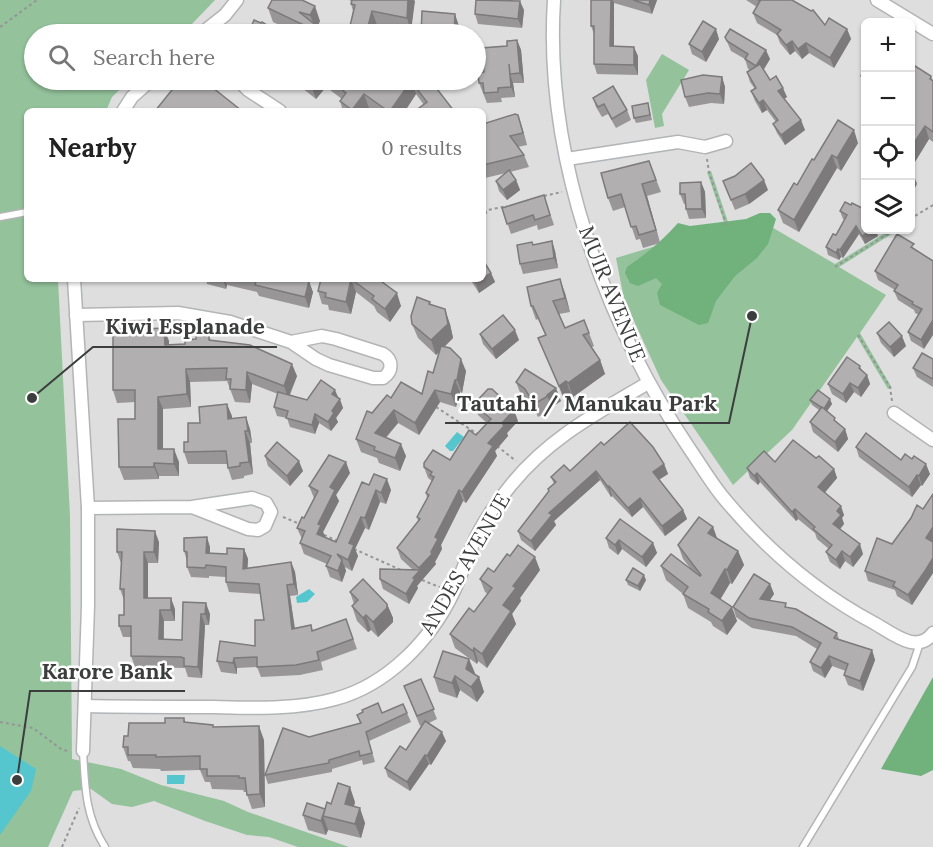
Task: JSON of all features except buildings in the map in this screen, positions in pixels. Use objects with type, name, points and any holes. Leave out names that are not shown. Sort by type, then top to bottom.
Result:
[{"type":"street","points":[[214,24],[225,15],[237,0]]},
{"type":"street","name":"MUIR AVENUE","points":[[554,0],[556,81],[573,189],[606,291],[648,383],[721,495],[783,559],[822,591],[855,613],[908,642],[920,643]]},
{"type":"street","points":[[877,0],[933,34]]},
{"type":"street","points":[[125,108],[140,90]]},
{"type":"street","points":[[248,90],[275,108]]},
{"type":"street","points":[[567,159],[678,142],[705,147],[726,141]]},
{"type":"street","points":[[74,282],[88,508],[88,606],[83,751]]},
{"type":"street","points":[[76,315],[178,313],[230,322],[291,342],[322,362],[373,378],[383,378],[390,369],[391,363],[388,357],[336,339],[322,336],[291,342]]},
{"type":"street","name":"ANDES AVENUE","points":[[85,706],[270,708],[335,699],[363,688],[392,670],[420,644],[453,593],[475,540],[490,514],[525,469],[569,430],[648,383]]},
{"type":"street","points":[[894,413],[933,440]]},
{"type":"street","points":[[88,508],[192,507],[252,498],[266,503],[271,512],[265,526],[258,530],[248,530],[192,507]]},
{"type":"street","points":[[920,643],[933,633]]},
{"type":"lane","points":[[0,217],[24,213]]},
{"type":"lane","points":[[803,847],[912,667],[920,643]]},
{"type":"lane","points":[[83,751],[85,798],[95,831],[105,847]]},
{"type":"path","points":[[0,27],[37,0]]},
{"type":"path","points":[[705,147],[709,172],[727,227]]},
{"type":"path","points":[[541,197],[573,189]]},
{"type":"path","points":[[915,216],[933,205]]},
{"type":"path","points":[[486,210],[508,206]]},
{"type":"path","points":[[835,267],[888,234]]},
{"type":"path","points":[[858,335],[890,387],[894,413]]},
{"type":"path","points":[[435,406],[483,437]]},
{"type":"path","points":[[493,444],[525,469]]},
{"type":"path","points":[[271,512],[308,528]]},
{"type":"path","points":[[318,532],[339,542]]},
{"type":"path","points":[[349,546],[401,570]]},
{"type":"path","points":[[422,579],[453,593]]},
{"type":"path","points":[[0,722],[33,728],[68,752],[83,751]]},
{"type":"path","points":[[62,847],[74,817],[85,798]]},
{"type":"green space","points":[[0,0],[215,0],[192,24],[24,24],[24,90],[119,90],[112,97],[107,108],[24,108],[24,282],[58,282],[70,516],[72,759],[121,769],[161,785],[224,801],[248,812],[349,847],[298,847],[269,837],[247,835],[154,801],[132,807],[112,804],[91,789],[73,791],[48,847],[0,847]]},
{"type":"green space","points":[[662,54],[689,70],[662,114],[664,126],[655,128],[646,80]]},
{"type":"green space","points":[[711,171],[729,225],[763,222],[835,264],[884,234],[892,234],[839,267],[886,295],[860,333],[892,388],[888,389],[857,337],[792,430],[733,485],[661,380],[624,299],[616,258],[725,225],[707,172]]},
{"type":"green space","points":[[760,213],[770,213],[776,219],[768,244],[757,258],[735,276],[716,301],[708,323],[699,325],[660,305],[657,293],[662,284],[656,278],[638,286],[630,283],[625,273],[627,267],[678,223],[690,226],[746,219]]},
{"type":"green space","points":[[933,677],[933,770],[921,776],[881,769]]},
{"type":"water","points":[[457,432],[464,437],[453,451],[450,451],[445,446]]},
{"type":"water","points":[[309,589],[315,594],[307,602],[297,603],[296,597]]},
{"type":"water","points":[[0,746],[36,769],[31,791],[0,835]]},
{"type":"water","points":[[167,775],[185,775],[184,784],[167,784]]},
{"type":"place","name":"Tautahi / Manukau Park","points":[[752,316]]},
{"type":"place","name":"Kiwi Esplanade","points":[[32,398]]},
{"type":"place","name":"Karore Bank","points":[[17,780]]}]
